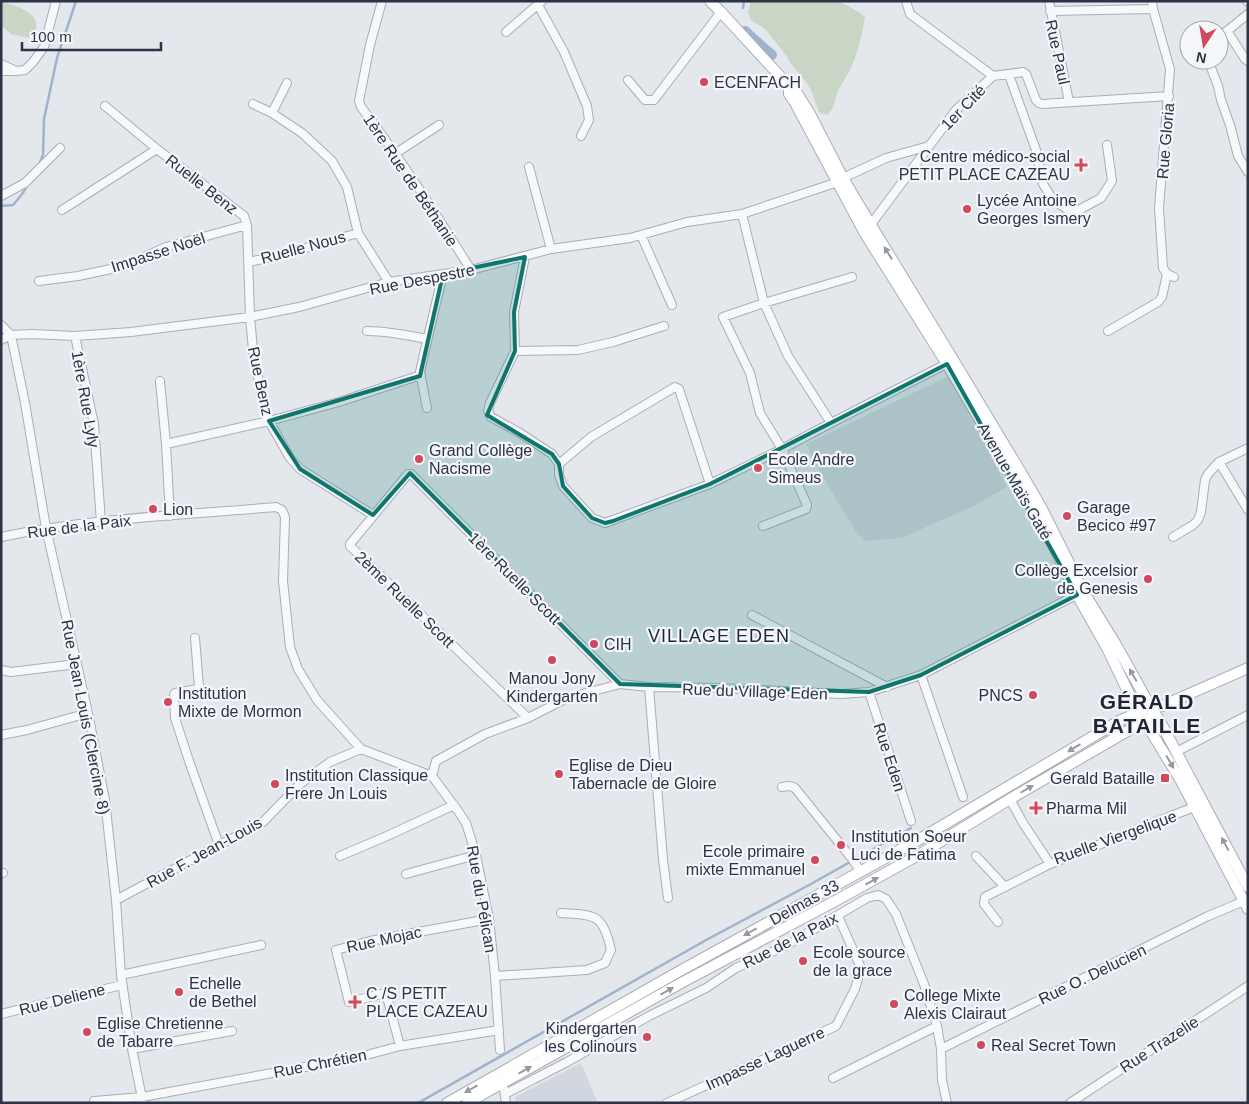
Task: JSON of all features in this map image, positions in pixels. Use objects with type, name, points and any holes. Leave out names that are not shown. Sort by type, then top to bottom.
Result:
[{"type":"main road","name":"Avenue Maïs Gaté","points":[[710,1],[788,86],[795,90],[810,114],[841,180],[867,229],[1040,507],[1138,712],[1181,781],[1246,905]]},
{"type":"main road","name":"Avenue Maïs Gaté","points":[[1080,593],[1119,649],[1248,887]]},
{"type":"main road","name":"Delmas 33","points":[[447,1103],[503,1078],[837,900],[922,853],[1144,721],[1153,711],[1248,668]]},
{"type":"main road","name":"Delmas 33","points":[[467,1103],[503,1078],[678,972],[918,840],[1118,721],[1138,712],[1153,711]]},
{"type":"street","points":[[1,71],[25,70],[33,62],[44,47],[56,1]]},
{"type":"street","name":"1ère Rue de Béthanie","points":[[382,1],[370,45],[359,101],[361,107],[396,154],[436,214],[471,270]]},
{"type":"street","name":"1er Cité","points":[[867,229],[956,110],[993,76],[910,14],[906,1]]},
{"type":"street","name":"Rue Paul","points":[[1049,1],[1069,102]]},
{"type":"street","points":[[506,32],[540,3],[587,106],[590,120],[581,136]]},
{"type":"street","points":[[1050,11],[1153,5]]},
{"type":"street","name":"Rue Gloria","points":[[1108,331],[1158,302],[1162,297],[1170,276],[1163,268],[1160,208],[1170,69],[1153,5]]},
{"type":"street","points":[[628,80],[645,100],[654,100],[721,12]]},
{"type":"street","points":[[1229,28],[1248,14]]},
{"type":"street","points":[[1229,40],[1248,61]]},
{"type":"street","points":[[1,64],[16,71]]},
{"type":"street","points":[[1212,70],[1238,156],[1248,172]]},
{"type":"street","points":[[993,76],[1023,72],[1026,74],[1036,100],[1039,103],[1169,96]]},
{"type":"street","points":[[1009,74],[1036,150],[1042,184],[1053,200],[1073,213],[1101,198],[1112,181],[1107,145]]},
{"type":"street","points":[[272,113],[287,83]]},
{"type":"street","points":[[254,104],[272,113],[302,133],[332,160],[346,187],[358,233],[389,282]]},
{"type":"street","name":"Ruelle Benz","points":[[105,106],[244,216],[247,225],[250,317]]},
{"type":"street","points":[[396,154],[439,125]]},
{"type":"street","name":"Rue Despestre","points":[[11,334],[75,336],[131,332],[250,317],[299,307],[389,282],[471,270],[551,249],[630,238],[687,222],[742,214],[841,180],[886,158],[929,146]]},
{"type":"street","points":[[1,196],[25,183],[60,148]]},
{"type":"street","points":[[62,210],[157,149]]},
{"type":"street","points":[[529,167],[551,249]]},
{"type":"street","points":[[742,214],[764,303],[788,356],[831,423]]},
{"type":"street","name":"Impasse Noël","points":[[39,281],[78,276],[125,266],[166,247],[247,225]]},
{"type":"street","name":"Ruelle Nous","points":[[249,262],[285,254],[358,233]]},
{"type":"street","points":[[641,235],[672,305]]},
{"type":"street","points":[[525,257],[514,312],[515,351],[488,411],[491,417],[552,454],[559,464],[559,475],[563,486],[592,518],[605,523],[710,484],[782,450],[950,362]]},
{"type":"street","points":[[427,408],[420,372],[443,274]]},
{"type":"street","points":[[763,526],[807,507],[782,450],[760,413],[750,373],[723,317],[852,277]]},
{"type":"street","name":"Rue Benz","points":[[250,317],[254,361],[269,421],[290,458],[300,469],[373,515]]},
{"type":"street","points":[[1,325],[11,334],[1,340]]},
{"type":"street","points":[[515,351],[578,350],[614,342],[664,326]]},
{"type":"street","points":[[367,331],[384,331],[427,339]]},
{"type":"street","name":"Rue Jean Louis (Clercine 8)","points":[[11,334],[25,403],[46,528],[88,713],[105,800],[116,900],[122,984],[142,1100]]},
{"type":"street","name":"1ère Rue Lyly","points":[[75,336],[94,424],[101,522]]},
{"type":"street","points":[[166,444],[269,421],[339,402],[421,375]]},
{"type":"street","points":[[160,381],[170,516]]},
{"type":"street","points":[[559,464],[591,437],[676,387],[679,389],[710,484]]},
{"type":"street","points":[[1173,537],[1198,520],[1201,512],[1205,480],[1219,462],[1248,448]]},
{"type":"street","points":[[1219,462],[1248,510]]},
{"type":"street","name":"2ème Ruelle Scott","points":[[410,474],[373,515],[350,546],[528,718]]},
{"type":"street","name":"1ère Ruelle Scott","points":[[410,474],[620,684]]},
{"type":"street","name":"Rue de la Paix","points":[[1,536],[46,528],[101,522],[276,507],[282,510],[285,517],[283,581],[290,647],[298,669],[317,700],[361,749]]},
{"type":"street","name":"Rue du Village Eden","points":[[432,776],[436,761],[485,734],[528,718],[567,698],[620,684],[648,687],[721,688],[841,694],[869,692],[921,676],[1080,593]]},
{"type":"street","points":[[752,615],[887,687]]},
{"type":"street","points":[[195,638],[199,687],[198,689],[175,693],[175,718],[219,845]]},
{"type":"street","points":[[1,670],[11,672],[77,664]]},
{"type":"street","points":[[921,676],[963,797]]},
{"type":"street","points":[[648,687],[668,898]]},
{"type":"street","name":"Rue Eden","points":[[869,692],[911,821]]},
{"type":"street","points":[[1,735],[27,730],[88,713]]},
{"type":"street","points":[[1176,752],[1248,715]]},
{"type":"street","points":[[361,749],[432,776]]},
{"type":"street","name":"Rue F. Jean-Louis","points":[[116,900],[251,829],[262,822],[300,784],[330,762],[361,749]]},
{"type":"street","name":"Rue du Pélican","points":[[432,776],[466,823],[476,855],[489,919],[500,1050]]},
{"type":"street","points":[[782,787],[792,786],[795,788],[860,871]]},
{"type":"street","name":"Ruelle Viergelique","points":[[1010,799],[1023,823],[1050,864],[1194,807]]},
{"type":"street","points":[[340,856],[454,805]]},
{"type":"street","points":[[406,874],[476,855]]},
{"type":"street","points":[[976,856],[1005,887]]},
{"type":"street","points":[[998,922],[984,904],[985,897],[1050,864]]},
{"type":"street","name":"Rue de la Paix","points":[[505,1094],[649,1016],[706,988],[736,968],[787,946],[867,898],[878,895],[886,899],[896,914],[924,984],[937,1026],[941,1049],[942,1080],[947,1103]]},
{"type":"street","name":"Rue O. Delucien","points":[[941,1049],[1206,917],[1246,905]]},
{"type":"street","points":[[495,976],[587,970],[605,963],[612,950],[608,936],[598,920],[583,914],[561,913]]},
{"type":"street","name":"Impasse Laguerre","points":[[667,1103],[836,1026],[855,989],[861,968],[838,916]]},
{"type":"street","name":"Rue Mojac","points":[[400,1046],[386,993],[349,1002],[336,950],[370,941],[489,919]]},
{"type":"street","points":[[121,975],[261,946]]},
{"type":"street","name":"Rue Deliene","points":[[1,1014],[122,984]]},
{"type":"street","name":"Rue Trazelie","points":[[1070,1103],[1248,986]]},
{"type":"street","points":[[833,1078],[937,1026]]},
{"type":"street","name":"Rue Chrétien","points":[[94,1103],[94,1101],[142,1100],[359,1057],[400,1046],[499,1030]]},
{"type":"street","points":[[132,1048],[232,1031]]},
{"type":"street","points":[[503,1078],[506,1103]]},
{"type":"highlighted area","points":[[525,257],[514,312],[515,351],[487,415],[552,454],[559,464],[563,486],[592,518],[605,523],[613,521],[710,484],[947,364],[1077,595],[921,675],[869,692],[620,684],[410,473],[373,515],[300,469],[269,421],[420,376],[443,274]]},
{"type":"shaded area","points":[[949,376],[1007,487],[972,507],[901,538],[865,541],[857,533],[837,501],[806,444]]},
{"type":"shaded area","points":[[581,1063],[598,1103],[516,1103],[515,1097]]},
{"type":"green space","points":[[1,1],[23,9],[31,15],[36,21],[36,33],[29,38],[11,34],[1,25]]},
{"type":"green space","points":[[751,1],[838,1],[865,17],[853,64],[827,115],[819,112],[811,90],[786,55],[765,29],[751,20],[748,12]]},
{"type":"waterway","points":[[38,167],[43,155],[44,119],[57,58],[76,1]]},
{"type":"waterway","points":[[743,8],[744,1]]},
{"type":"waterway","points":[[745,31],[772,55]]},
{"type":"waterway","points":[[1,206],[13,205],[28,184]]},
{"type":"waterway","points":[[418,1103],[708,939],[911,828]]},
{"type":"place","name":"ECENFACH","points":[[704,82]]},
{"type":"place","name":"Centre médico-social PETIT PLACE CAZEAU","points":[[1081,165]]},
{"type":"place","name":"Lycée Antoine Georges Ismery","points":[[967,209]]},
{"type":"place","name":"Grand Collège Nacisme","points":[[419,459]]},
{"type":"place","name":"Ecole Andre Simeus","points":[[758,468]]},
{"type":"place","name":"Lion","points":[[153,509]]},
{"type":"place","name":"Garage Becico #97","points":[[1067,516]]},
{"type":"place","name":"Collège Excelsior de Genesis","points":[[1148,579]]},
{"type":"place","name":"CIH","points":[[594,644]]},
{"type":"place","name":"Manou Jony Kindergarten","points":[[552,660]]},
{"type":"place","name":"PNCS","points":[[1033,695]]},
{"type":"place","name":"Institution Mixte de Mormon","points":[[168,702]]},
{"type":"place","name":"Eglise de Dieu Tabernacle de Gloire","points":[[559,774]]},
{"type":"place","name":"Gerald Bataille","points":[[1165,778]]},
{"type":"place","name":"Institution Classique Frere Jn Louis","points":[[275,784]]},
{"type":"place","name":"Pharma Mil","points":[[1036,808]]},
{"type":"place","name":"Institution Soeur Luci de Fatima","points":[[841,845]]},
{"type":"place","name":"Ecole primaire mixte Emmanuel","points":[[815,860]]},
{"type":"place","name":"Ecole source de la grace","points":[[803,961]]},
{"type":"place","name":"Echelle de Bethel","points":[[179,992]]},
{"type":"place","name":"C /S PETIT PLACE CAZEAU","points":[[355,1002]]},
{"type":"place","name":"College Mixte Alexis Clairaut","points":[[894,1004]]},
{"type":"place","name":"Eglise Chretienne de Tabarre","points":[[87,1032]]},
{"type":"place","name":"Kindergarten les Colinours","points":[[647,1037]]},
{"type":"place","name":"Real Secret Town","points":[[981,1045]]},
{"type":"district","name":"VILLAGE EDEN","points":[[719,636]]},
{"type":"district","name":"GÉRALD BATAILLE","points":[[1147,714]]}]
